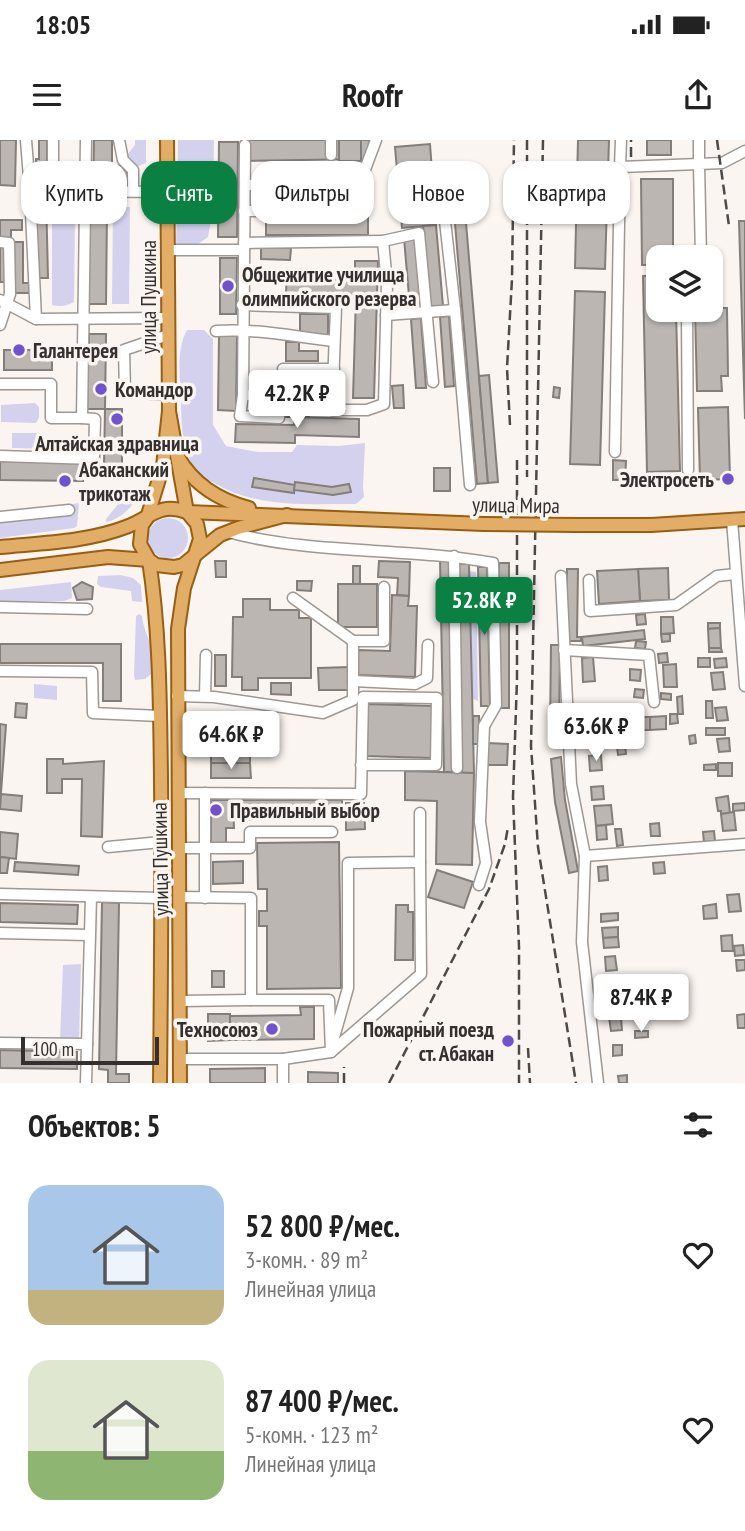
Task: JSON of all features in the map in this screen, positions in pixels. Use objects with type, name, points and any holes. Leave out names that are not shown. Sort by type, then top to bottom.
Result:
[{"type":"main road","name":"улица Пушкина","points":[[167,140],[167,161]]},
{"type":"main road","name":"улица Пушкина","points":[[167,224],[169,411]]},
{"type":"main road","points":[[169,411],[187,512],[199,531],[196,552]]},
{"type":"main road","points":[[169,411],[163,466],[140,534],[140,544],[149,559],[156,565],[183,565],[196,552],[228,532],[287,516]]},
{"type":"main road","points":[[175,453],[195,480],[214,495],[238,505],[287,516]]},
{"type":"main road","points":[[0,547],[108,533],[166,508],[187,512],[287,516]]},
{"type":"main road","name":"улица Мира","points":[[287,516],[576,525],[738,519]]},
{"type":"main road","name":"улица Пушкина","points":[[180,1083],[177,696],[179,616],[184,588],[196,552]]},
{"type":"main road","points":[[0,570],[108,557],[149,559]]},
{"type":"main road","name":"улица Пушкина","points":[[149,559],[158,630],[160,716],[160,1083]]},
{"type":"street","points":[[26,140],[28,161]]},
{"type":"street","points":[[53,140],[53,161]]},
{"type":"street","points":[[86,140],[86,161]]},
{"type":"street","points":[[119,140],[123,160],[133,170],[133,191]]},
{"type":"street","points":[[331,140],[331,155]]},
{"type":"street","points":[[244,185],[360,183],[376,140]]},
{"type":"street","points":[[620,161],[621,140]]},
{"type":"street","points":[[699,140],[701,245]]},
{"type":"street","points":[[245,145],[243,395],[240,416],[279,418],[280,395]]},
{"type":"street","points":[[630,167],[722,163],[745,151]]},
{"type":"street","points":[[127,191],[141,191]]},
{"type":"street","points":[[244,211],[251,211]]},
{"type":"street","points":[[32,224],[36,319]]},
{"type":"street","points":[[82,418],[84,224]]},
{"type":"street","points":[[445,224],[470,485]]},
{"type":"street","points":[[615,452],[619,224]]},
{"type":"street","points":[[167,250],[383,241],[419,233],[433,382]]},
{"type":"street","points":[[242,305],[336,308],[332,410],[367,410],[384,404],[386,315],[383,241]]},
{"type":"street","points":[[0,243],[9,243],[10,294],[3,301],[0,325]]},
{"type":"street","points":[[3,301],[36,319],[167,318]]},
{"type":"street","points":[[386,315],[455,310]]},
{"type":"street","points":[[687,322],[688,470]]},
{"type":"street","points":[[216,331],[243,329],[334,341]]},
{"type":"street","points":[[167,335],[124,350],[125,392],[169,395]]},
{"type":"street","points":[[283,369],[334,369]]},
{"type":"street","points":[[0,384],[51,384],[51,418],[95,419],[94,459],[0,456]]},
{"type":"street","points":[[243,395],[333,400]]},
{"type":"street","points":[[0,517],[69,510]]},
{"type":"street","points":[[738,519],[736,574],[745,686]]},
{"type":"street","points":[[228,532],[266,542],[454,556],[494,563],[496,705],[484,726],[480,821],[486,863],[478,885]]},
{"type":"street","points":[[454,556],[457,768]]},
{"type":"street","points":[[589,580],[590,611],[677,605],[717,576],[736,574]]},
{"type":"street","points":[[561,576],[571,784],[585,856],[582,942],[598,1083]]},
{"type":"street","points":[[293,598],[353,641],[384,641],[384,587]]},
{"type":"street","points":[[0,607],[87,609]]},
{"type":"street","points":[[177,696],[205,696],[323,713],[353,701],[353,641]]},
{"type":"street","points":[[353,681],[415,684],[427,678],[428,645]]},
{"type":"street","points":[[564,650],[649,655],[654,702]]},
{"type":"street","points":[[205,696],[206,655]]},
{"type":"street","points":[[0,671],[92,672],[93,713],[160,716]]},
{"type":"street","points":[[178,793],[361,794],[363,697],[437,698],[436,765],[362,765]]},
{"type":"street","points":[[205,793],[205,898]]},
{"type":"street","points":[[180,1059],[283,1059],[331,1052],[421,974],[420,813]]},
{"type":"street","points":[[180,848],[250,848],[250,832],[332,832]]},
{"type":"street","points":[[108,847],[161,842]]},
{"type":"street","points":[[585,856],[745,844]]},
{"type":"street","points":[[331,1052],[348,988],[348,863],[420,862]]},
{"type":"street","points":[[0,894],[161,898]]},
{"type":"street","points":[[86,1083],[91,897]]},
{"type":"street","points":[[180,897],[251,898],[251,1000]]},
{"type":"street","points":[[0,933],[89,934]]},
{"type":"street","points":[[180,1001],[329,1000],[331,1052]]},
{"type":"street","points":[[0,1043],[87,1044]]},
{"type":"street","points":[[283,1059],[283,1083]]},
{"type":"shaded area","points":[[135,140],[146,140],[146,161],[141,161],[141,165],[134,168],[128,154],[135,145]]},
{"type":"shaded area","points":[[178,140],[214,140],[214,161],[178,161]]},
{"type":"shaded area","points":[[127,207],[130,207],[129,304],[112,304],[113,224],[127,224]]},
{"type":"shaded area","points":[[52,224],[75,224],[74,302],[52,305]]},
{"type":"shaded area","points":[[176,224],[210,224],[208,237],[194,247],[176,248]]},
{"type":"shaded area","points":[[187,330],[204,330],[213,339],[213,425],[226,446],[258,452],[292,452],[297,445],[339,446],[365,443],[364,497],[356,504],[265,501],[230,491],[200,475],[189,458],[182,428],[180,363],[181,346]]},
{"type":"shaded area","points":[[35,403],[39,407],[36,423],[1,422],[1,405]]},
{"type":"shaded area","points":[[12,433],[44,433],[46,449],[12,448]]},
{"type":"shaded area","points":[[127,493],[136,499],[127,511],[106,522],[106,519]]},
{"type":"shaded area","points":[[79,503],[77,526],[74,528],[0,538],[0,523],[69,514],[72,504]]},
{"type":"shaded area","points":[[168,518],[176,519],[182,524],[187,530],[187,546],[182,552],[176,557],[168,558],[160,557],[154,552],[149,546],[148,538],[149,530],[154,524],[160,519]]},
{"type":"shaded area","points":[[460,570],[476,572],[478,701],[463,695]]},
{"type":"shaded area","points":[[121,575],[133,578],[141,585],[142,602],[132,601],[131,591],[101,587],[97,584],[98,576]]},
{"type":"shaded area","points":[[71,582],[72,598],[64,601],[0,601],[0,590]]},
{"type":"shaded area","points":[[136,616],[142,616],[150,644],[151,674],[145,679],[135,680]]},
{"type":"shaded area","points":[[34,684],[57,686],[57,700],[34,698]]},
{"type":"shaded area","points":[[93,911],[97,911],[90,1077]]},
{"type":"shaded area","points":[[81,964],[79,1041],[60,1041],[63,965]]},
{"type":"building","points":[[0,140],[16,140],[15,186],[0,185]]},
{"type":"building","points":[[39,140],[47,140],[47,161],[36,161],[39,159]]},
{"type":"building","points":[[94,140],[112,140],[112,161],[94,161]]},
{"type":"building","points":[[245,140],[369,140],[368,159],[245,161]]},
{"type":"building","points":[[339,140],[361,140],[361,161],[339,161]]},
{"type":"building","points":[[578,140],[609,140],[608,161],[578,161]]},
{"type":"building","points":[[647,140],[671,140],[671,155],[647,155]]},
{"type":"building","points":[[219,142],[238,142],[237,237],[218,237],[218,224],[237,224],[237,161],[219,161]]},
{"type":"building","points":[[430,144],[431,161],[396,161],[395,147]]},
{"type":"building","points":[[641,179],[673,179],[673,245],[646,245],[646,265],[642,265]]},
{"type":"building","points":[[0,220],[21,220],[22,230],[11,230],[11,239],[0,239]]},
{"type":"building","points":[[739,221],[745,221],[745,419]]},
{"type":"building","points":[[36,224],[47,224],[48,278],[37,278]]},
{"type":"building","points":[[89,224],[107,224],[106,304],[88,304]]},
{"type":"building","points":[[266,224],[368,224],[368,235],[266,235]]},
{"type":"building","points":[[402,224],[436,224],[436,225],[402,228]]},
{"type":"building","points":[[455,224],[466,224],[488,483],[477,484]]},
{"type":"building","points":[[576,224],[606,224],[605,269],[575,268]]},
{"type":"building","points":[[436,225],[443,306],[430,307],[423,226]]},
{"type":"building","points":[[415,237],[421,307],[410,308],[404,238]]},
{"type":"building","points":[[13,242],[23,242],[23,283],[31,283],[31,293],[13,293]]},
{"type":"building","points":[[0,247],[6,247],[6,282],[0,282]]},
{"type":"building","points":[[261,248],[291,248],[290,260],[261,259]]},
{"type":"building","name":"Общежитие училища олимпийского резерва","points":[[220,258],[237,258],[236,314],[220,314]]},
{"type":"building","points":[[355,261],[378,261],[374,398],[353,398],[356,295],[286,293],[287,271],[355,273]]},
{"type":"building","points":[[643,276],[646,276],[646,322],[676,322],[680,471],[647,472]]},
{"type":"building","points":[[575,291],[605,292],[600,465],[570,464]]},
{"type":"building","points":[[723,308],[727,308],[728,376],[721,376],[722,391],[697,391],[695,322],[723,322]]},
{"type":"building","points":[[300,314],[328,314],[328,337],[300,337]]},
{"type":"building","points":[[449,316],[454,386],[445,387],[440,317]]},
{"type":"building","points":[[421,318],[426,388],[416,388],[411,319]]},
{"type":"building","points":[[89,334],[106,334],[105,409],[87,409]]},
{"type":"building","points":[[219,336],[237,336],[236,411],[218,410]]},
{"type":"building","points":[[286,342],[299,342],[299,351],[318,351],[318,361],[286,361]]},
{"type":"building","points":[[4,350],[52,350],[52,370],[4,370]]},
{"type":"building","points":[[489,375],[498,482],[488,483],[479,376]]},
{"type":"building","points":[[289,384],[317,384],[317,393],[289,393]]},
{"type":"building","points":[[403,385],[404,408],[394,408],[392,386]]},
{"type":"building","points":[[554,387],[560,388],[559,398],[553,397]]},
{"type":"building","points":[[283,399],[309,399],[309,417],[283,417]]},
{"type":"building","points":[[728,407],[730,479],[700,480],[698,408]]},
{"type":"building","points":[[105,409],[122,409],[122,465],[104,465]]},
{"type":"building","points":[[295,417],[359,419],[359,437],[295,435],[295,443],[235,442],[236,424],[294,425]]},
{"type":"building","points":[[613,460],[626,461],[625,480],[613,480]]},
{"type":"building","points":[[0,461],[83,462],[83,481],[0,480]]},
{"type":"building","points":[[434,468],[450,468],[450,491],[434,491]]},
{"type":"building","points":[[254,478],[295,485],[294,493],[252,487]]},
{"type":"building","points":[[295,482],[332,487],[349,484],[351,492],[333,495],[294,490]]},
{"type":"building","points":[[440,560],[449,560],[452,772],[444,772]]},
{"type":"building","points":[[215,561],[226,561],[226,577],[216,577]]},
{"type":"building","points":[[379,561],[410,562],[409,596],[397,595],[398,578],[378,577]]},
{"type":"building","points":[[499,563],[509,563],[509,708],[499,708]]},
{"type":"building","points":[[457,564],[469,564],[474,773],[462,773]]},
{"type":"building","points":[[353,566],[360,566],[360,584],[353,584]]},
{"type":"building","points":[[478,567],[487,567],[490,706],[481,706]]},
{"type":"building","points":[[668,568],[669,600],[640,601],[638,569]]},
{"type":"building","points":[[567,569],[578,569],[577,637],[581,637],[581,641],[566,641]]},
{"type":"building","points":[[638,569],[640,601],[599,604],[597,571]]},
{"type":"building","points":[[297,581],[312,581],[311,591],[297,590]]},
{"type":"building","points":[[82,582],[93,587],[92,599],[77,600],[73,588]]},
{"type":"building","points":[[338,584],[377,584],[377,627],[338,627]]},
{"type":"building","points":[[392,595],[409,596],[408,606],[417,606],[415,677],[357,675],[358,650],[390,651]]},
{"type":"building","points":[[243,599],[270,599],[270,610],[299,610],[299,618],[311,618],[311,678],[258,678],[258,690],[242,690],[242,677],[232,677],[233,617],[243,617]]},
{"type":"building","points":[[645,614],[646,624],[637,625],[636,615]]},
{"type":"building","points":[[661,617],[673,617],[674,633],[661,634]]},
{"type":"building","points":[[708,623],[720,623],[720,628],[708,629]]},
{"type":"building","points":[[720,628],[721,648],[709,648],[708,629]]},
{"type":"building","points":[[644,630],[645,639],[583,646],[582,637]]},
{"type":"building","points":[[661,634],[670,634],[670,641],[662,642]]},
{"type":"building","points":[[636,641],[646,642],[645,649],[635,648]]},
{"type":"building","points":[[0,644],[121,644],[121,701],[103,701],[103,663],[0,663]]},
{"type":"building","points":[[551,645],[560,645],[559,732],[550,732]]},
{"type":"building","points":[[709,648],[721,648],[722,652],[709,652]]},
{"type":"building","points":[[667,653],[668,662],[659,663],[658,654]]},
{"type":"building","points":[[215,655],[226,655],[226,686],[215,686]]},
{"type":"building","points":[[593,657],[595,681],[583,682],[582,658]]},
{"type":"building","points":[[698,658],[710,658],[710,667],[698,667]]},
{"type":"building","points":[[726,658],[727,667],[715,668],[714,659]]},
{"type":"building","points":[[676,664],[677,687],[664,687],[663,665]]},
{"type":"building","points":[[349,667],[350,690],[319,690],[318,668]]},
{"type":"building","points":[[630,669],[641,670],[640,681],[630,680]]},
{"type":"building","points":[[723,672],[725,689],[713,690],[711,673]]},
{"type":"building","points":[[271,683],[291,683],[291,695],[271,694]]},
{"type":"building","points":[[635,689],[644,690],[643,698],[634,697]]},
{"type":"building","points":[[661,693],[671,694],[671,700],[661,699]]},
{"type":"building","points":[[682,696],[683,714],[678,714],[677,697]]},
{"type":"building","points":[[706,701],[712,701],[713,718],[706,718]]},
{"type":"building","points":[[16,703],[27,704],[26,718],[15,717]]},
{"type":"building","points":[[366,704],[433,706],[432,758],[365,756]]},
{"type":"building","points":[[586,704],[593,704],[594,711],[586,711]]},
{"type":"building","points":[[726,707],[728,720],[717,721],[715,708]]},
{"type":"building","points":[[670,714],[677,714],[678,723],[670,724]]},
{"type":"building","points":[[473,716],[479,716],[480,744],[473,744]]},
{"type":"building","points":[[666,716],[666,729],[650,730],[650,717]]},
{"type":"building","points":[[640,717],[650,717],[650,730],[641,730]]},
{"type":"building","points":[[597,720],[598,739],[587,740],[585,721]]},
{"type":"building","points":[[0,724],[6,725],[0,806]]},
{"type":"building","points":[[706,728],[725,728],[725,735],[706,735]]},
{"type":"building","points":[[211,730],[224,730],[225,736],[250,735],[250,763],[211,763]]},
{"type":"building","points":[[695,735],[696,743],[690,744],[689,736]]},
{"type":"building","points":[[729,738],[730,751],[719,752],[717,739]]},
{"type":"building","points":[[487,743],[508,744],[507,765],[486,765]]},
{"type":"building","points":[[625,745],[626,754],[618,755],[617,746]]},
{"type":"building","points":[[601,755],[602,770],[590,771],[589,756]]},
{"type":"building","points":[[561,757],[565,800],[578,871],[569,873],[555,802],[551,759]]},
{"type":"building","points":[[47,759],[63,759],[63,764],[104,761],[102,837],[81,836],[82,779],[62,779],[62,793],[47,793]]},
{"type":"building","points":[[211,763],[250,763],[251,778],[211,778]]},
{"type":"building","points":[[718,763],[732,763],[732,776],[718,776]]},
{"type":"building","points":[[716,764],[716,770],[704,770],[704,765]]},
{"type":"building","points":[[405,771],[474,773],[472,865],[436,864],[437,801],[405,800]]},
{"type":"building","points":[[603,786],[604,799],[592,800],[591,787]]},
{"type":"building","points":[[1,794],[22,796],[21,811],[0,809]]},
{"type":"building","points":[[728,796],[730,813],[721,814],[716,798]]},
{"type":"building","points":[[211,800],[233,800],[234,828],[226,828],[226,844],[211,844]]},
{"type":"building","points":[[233,800],[342,800],[342,810],[326,810],[326,819],[234,820]]},
{"type":"building","points":[[346,803],[364,803],[365,829],[346,830]]},
{"type":"building","points":[[745,803],[745,810],[733,811],[733,804]]},
{"type":"building","points":[[611,805],[613,824],[596,826],[594,806]]},
{"type":"building","points":[[734,812],[736,830],[723,831],[721,814]]},
{"type":"building","points":[[659,823],[660,836],[651,836],[650,824]]},
{"type":"building","points":[[606,825],[607,839],[597,840],[596,826]]},
{"type":"building","points":[[615,829],[621,829],[623,845],[617,846]]},
{"type":"building","points":[[714,831],[715,841],[704,842],[703,832]]},
{"type":"building","points":[[0,832],[18,834],[16,859],[0,857]]},
{"type":"building","points":[[339,842],[341,988],[267,989],[267,926],[259,926],[259,911],[267,911],[267,889],[258,889],[257,843]]},
{"type":"building","points":[[0,857],[9,858],[7,873],[0,873]]},
{"type":"building","points":[[243,861],[243,883],[213,884],[213,862]]},
{"type":"building","points":[[15,862],[79,866],[78,875],[14,871]]},
{"type":"building","points":[[664,862],[665,873],[654,874],[653,863]]},
{"type":"building","points":[[607,866],[608,880],[599,881],[598,867]]},
{"type":"building","points":[[437,870],[473,882],[464,908],[428,897]]},
{"type":"building","points":[[739,894],[741,911],[729,912],[727,895]]},
{"type":"building","points":[[102,902],[119,903],[116,1074],[129,1074],[129,1083],[108,1083],[108,1070],[99,1069]]},
{"type":"building","points":[[0,903],[78,905],[77,924],[0,922]]},
{"type":"building","points":[[716,904],[717,918],[704,919],[703,906]]},
{"type":"building","points":[[396,905],[408,905],[408,912],[413,912],[413,960],[395,960]]},
{"type":"building","points":[[618,913],[618,920],[601,922],[601,914]]},
{"type":"building","points":[[618,927],[618,937],[603,938],[602,928]]},
{"type":"building","points":[[732,935],[733,951],[722,951],[721,936]]},
{"type":"building","points":[[618,937],[619,947],[604,948],[603,938]]},
{"type":"building","points":[[743,945],[744,955],[735,956],[734,946]]},
{"type":"building","points":[[615,956],[617,970],[606,971],[605,957]]},
{"type":"building","points":[[736,960],[745,960],[745,970],[737,971]]},
{"type":"building","points":[[212,971],[224,971],[224,987],[212,987]]},
{"type":"building","points":[[620,981],[621,995],[606,996],[605,982]]},
{"type":"building","points":[[300,1007],[314,1007],[314,1039],[230,1040],[230,1016],[301,1015]]},
{"type":"building","points":[[208,1014],[230,1014],[230,1040],[208,1041]]},
{"type":"building","points":[[745,1014],[745,1028],[738,1028],[737,1015]]},
{"type":"building","points":[[609,1017],[621,1017],[622,1030],[611,1031]]},
{"type":"building","points":[[635,1031],[648,1031],[648,1037],[635,1038]]},
{"type":"building","points":[[613,1045],[622,1045],[622,1055],[613,1056]]},
{"type":"building","points":[[0,1050],[77,1052],[77,1069],[0,1068]]},
{"type":"building","points":[[265,1068],[265,1083],[210,1083],[210,1069]]},
{"type":"building","points":[[308,1072],[338,1073],[338,1083],[308,1083]]},
{"type":"building","points":[[627,1075],[627,1083],[619,1083],[618,1076]]},
{"type":"railway","points":[[510,425],[507,368],[512,279],[514,140]]},
{"type":"railway","points":[[527,140],[527,477]]},
{"type":"railway","points":[[543,140],[531,746],[538,847],[576,1083]]},
{"type":"railway","points":[[631,140],[631,157]]},
{"type":"railway","points":[[717,140],[729,226]]},
{"type":"railway","points":[[517,460],[517,679],[513,797],[519,947],[519,1083]]},
{"type":"railway","points":[[389,1083],[489,889],[505,844],[508,827]]},
{"type":"railway","points":[[528,1048],[530,1083]]},
{"type":"railway","points":[[344,1067],[344,1083]]},
{"type":"place","name":"Общежитие училища олимпийского резерва","points":[[228,286]]},
{"type":"place","name":"Галантерея","points":[[19,350]]},
{"type":"place","name":"Командор","points":[[101,389]]},
{"type":"place","name":"Алтайская здравница","points":[[117,419]]},
{"type":"place","name":"Электросеть","points":[[728,479]]},
{"type":"place","name":"Абаканский трикотаж","points":[[65,481]]},
{"type":"place","name":"Правильный выбор","points":[[216,810]]},
{"type":"place","name":"Техносоюз","points":[[272,1029]]},
{"type":"place","name":"Пожарный поезд ст. Абакан","points":[[508,1041]]}]
